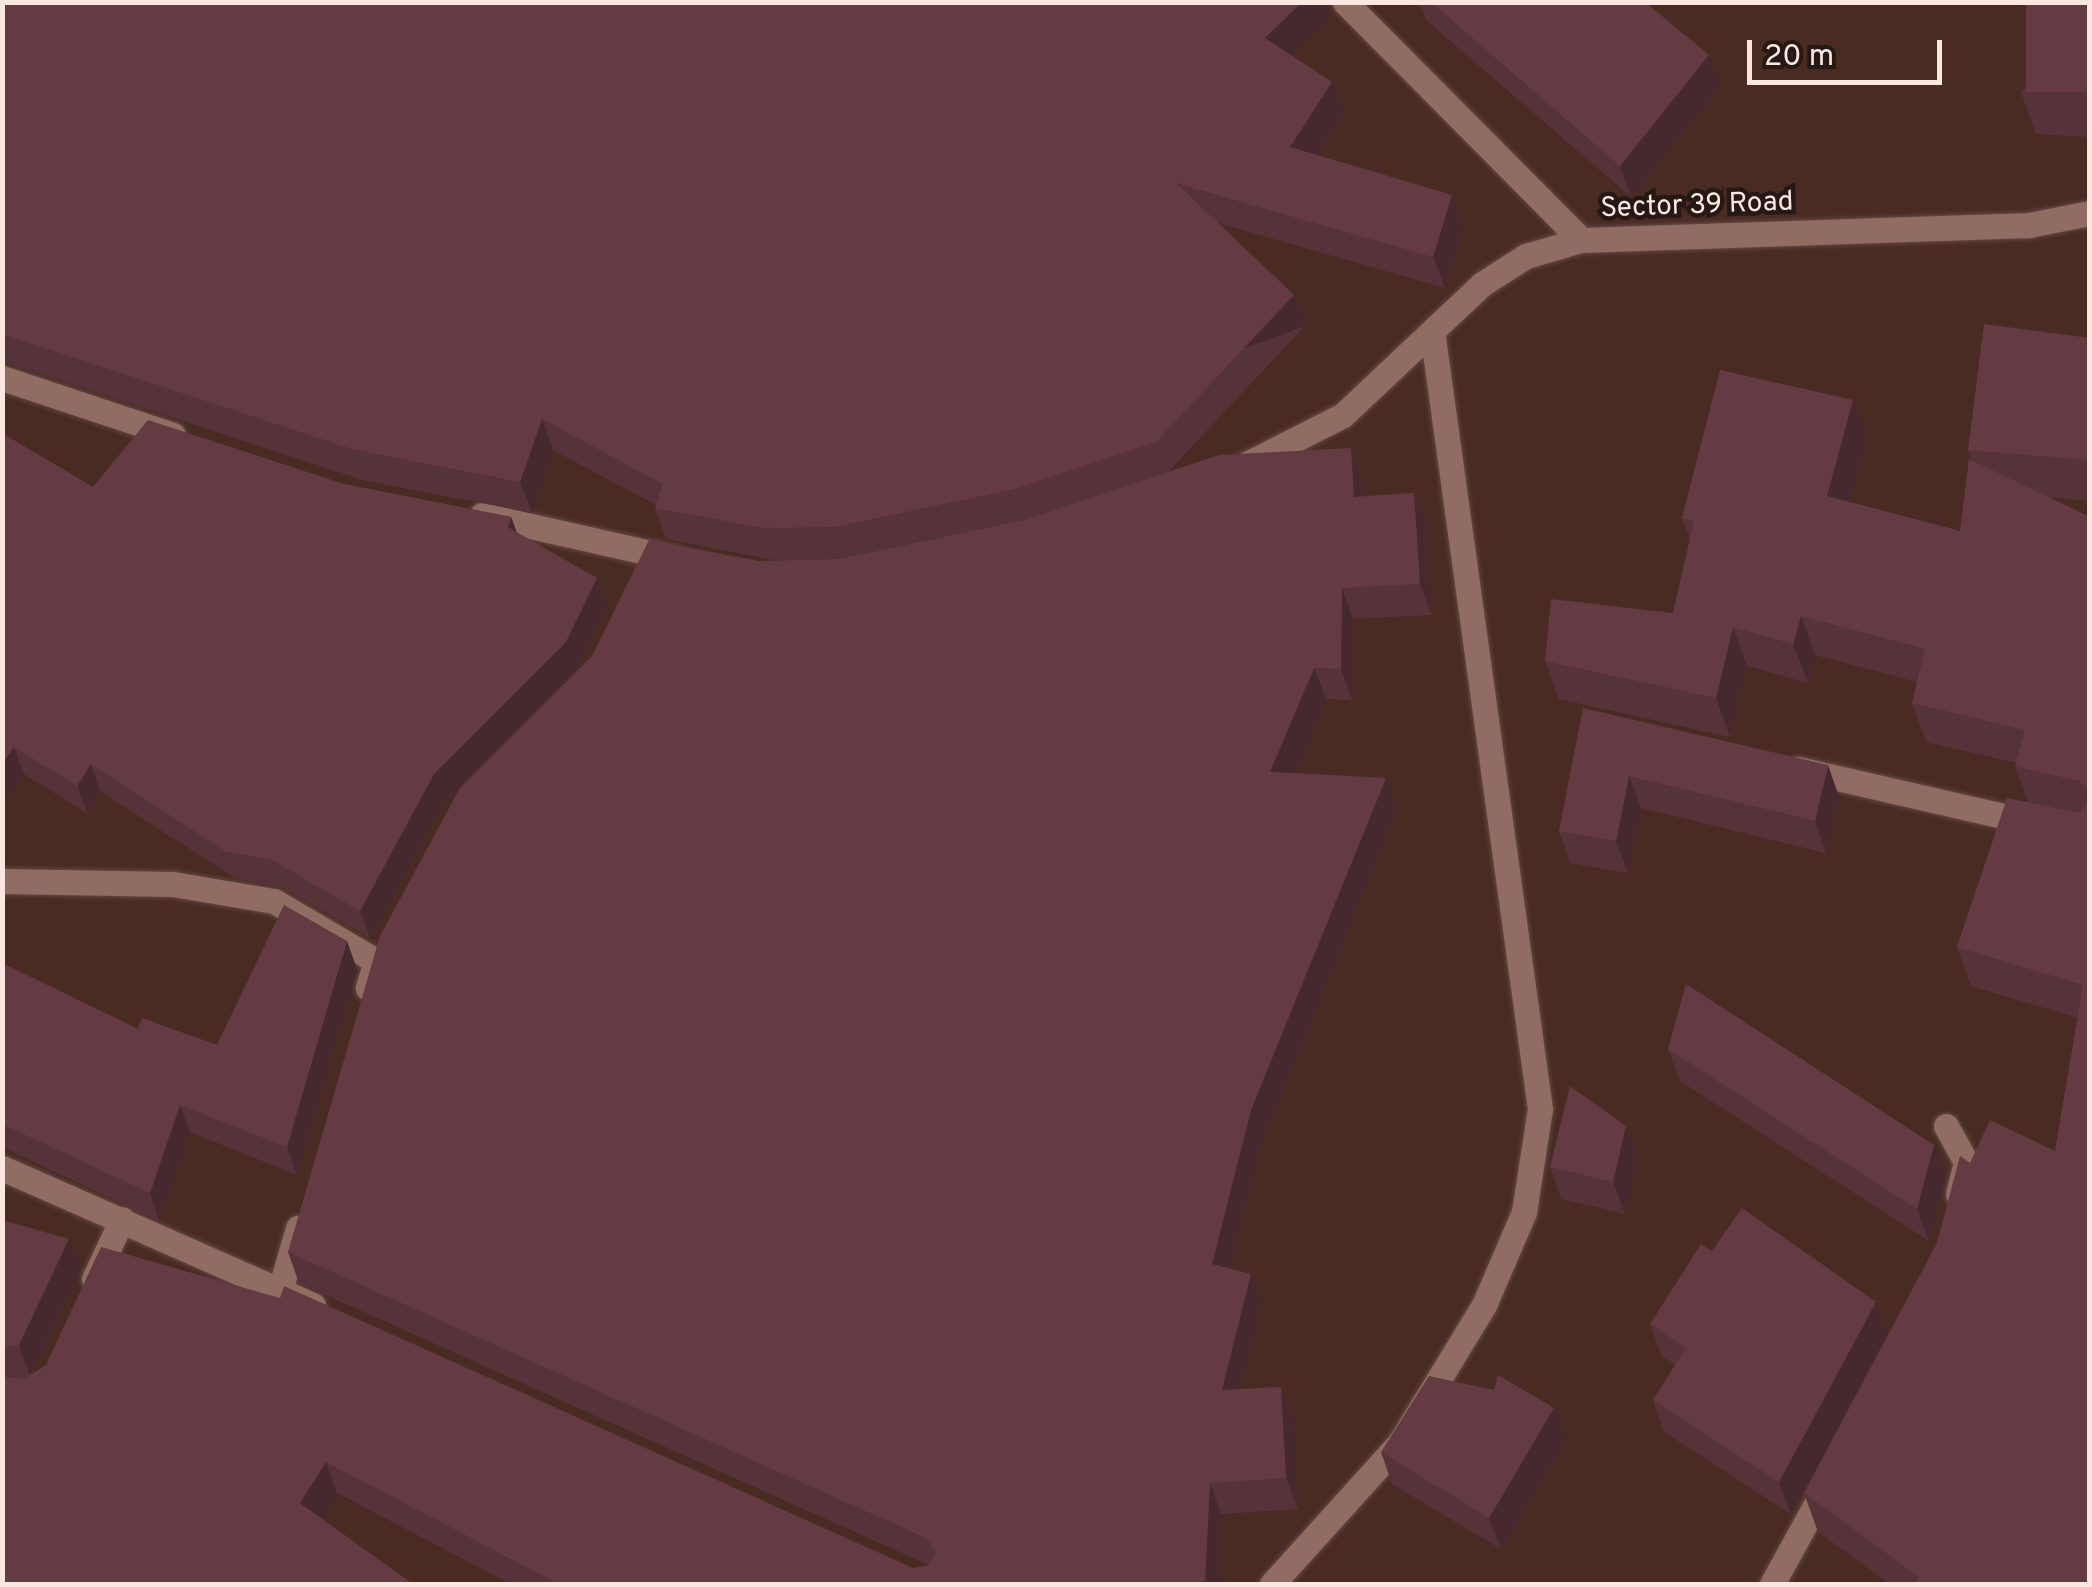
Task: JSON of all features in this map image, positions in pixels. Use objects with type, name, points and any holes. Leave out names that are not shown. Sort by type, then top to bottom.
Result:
[{"type":"street","name":"Sector 39 Road","points":[[1345,2],[1581,240],[2029,225],[2090,212]]},
{"type":"street","points":[[1218,474],[1343,415],[1432,331],[1526,256],[1581,240]]},
{"type":"street","points":[[1272,1584],[1401,1441],[1484,1305],[1524,1212],[1540,1109],[1432,331]]},
{"type":"street","points":[[2,378],[209,446]]},
{"type":"street","points":[[454,510],[646,563],[703,564]]},
{"type":"street","points":[[1765,762],[2090,836]]},
{"type":"street","points":[[2,881],[174,884],[274,901],[376,960]]},
{"type":"street","points":[[360,1016],[376,960],[394,927]]},
{"type":"street","points":[[1946,1126],[1966,1162],[1952,1218]]},
{"type":"street","points":[[2,1168],[334,1315]]},
{"type":"street","points":[[280,1290],[307,1199]]},
{"type":"street","points":[[82,1303],[122,1219]]},
{"type":"street","points":[[1772,1584],[1837,1466]]},
{"type":"building","points":[[2,2],[1302,2],[1265,38],[1332,82],[1290,147],[1452,195],[1433,257],[1176,183],[1294,295],[1156,442],[1015,489],[835,527],[763,528],[655,508],[663,484],[542,419],[520,482],[352,449],[2,334]]},
{"type":"building","points":[[1431,2],[1645,2],[1709,55],[1620,166]]},
{"type":"building","points":[[2026,2],[2090,2],[2090,92],[2026,92]]},
{"type":"building","points":[[1984,324],[2090,338],[2090,460],[1968,450]]},
{"type":"building","points":[[1720,370],[1853,400],[1827,496],[1960,531],[1969,459],[2090,517],[2090,791],[2079,781],[2015,766],[2025,730],[1912,703],[1925,649],[1801,616],[1793,644],[1733,627],[1716,698],[1545,661],[1551,599],[1673,613],[1694,521],[1682,518]]},
{"type":"building","points":[[148,420],[344,484],[511,517],[508,527],[597,578],[566,642],[434,774],[360,911],[272,860],[225,851],[91,764],[77,786],[14,747],[2,764],[2,433],[93,487]]},
{"type":"building","points":[[1351,448],[1354,497],[1414,493],[1420,584],[1342,588],[1341,669],[1314,668],[1270,772],[1386,778],[1251,1110],[1212,1264],[1251,1274],[1222,1390],[1281,1387],[1286,1478],[1210,1483],[1205,1580],[1197,1584],[559,1584],[326,1462],[300,1503],[413,1584],[2,1584],[2,1377],[24,1379],[46,1365],[101,1247],[280,1298],[284,1286],[913,1568],[928,1566],[936,1552],[926,1538],[288,1252],[380,936],[460,788],[592,656],[649,540],[759,561],[840,559],[1025,520],[1219,455]]},
{"type":"building","points":[[1583,708],[1828,765],[1815,821],[1629,776],[1616,841],[1559,831]]},
{"type":"building","points":[[2090,797],[2090,1584],[1913,1584],[1919,1577],[1804,1493],[1937,1243],[1960,1156],[1970,1163],[1990,1120],[2055,1151],[2083,985],[1957,947],[2007,798],[2080,813]]},
{"type":"building","points":[[284,905],[347,941],[287,1147],[180,1105],[150,1193],[2,1124],[2,963],[138,1029],[142,1018],[217,1045]]},
{"type":"building","points":[[1686,984],[1934,1145],[1917,1209],[1668,1049]]},
{"type":"building","points":[[1570,1086],[1626,1126],[1613,1182],[1550,1167]]},
{"type":"building","points":[[1742,1208],[1876,1302],[1779,1482],[1653,1400],[1686,1348],[1650,1324],[1701,1244],[1712,1251]]},
{"type":"building","points":[[2,1220],[69,1239],[19,1345],[2,1347]]},
{"type":"building","points":[[1498,1375],[1554,1408],[1489,1518],[1381,1452],[1429,1376],[1494,1390]]}]
